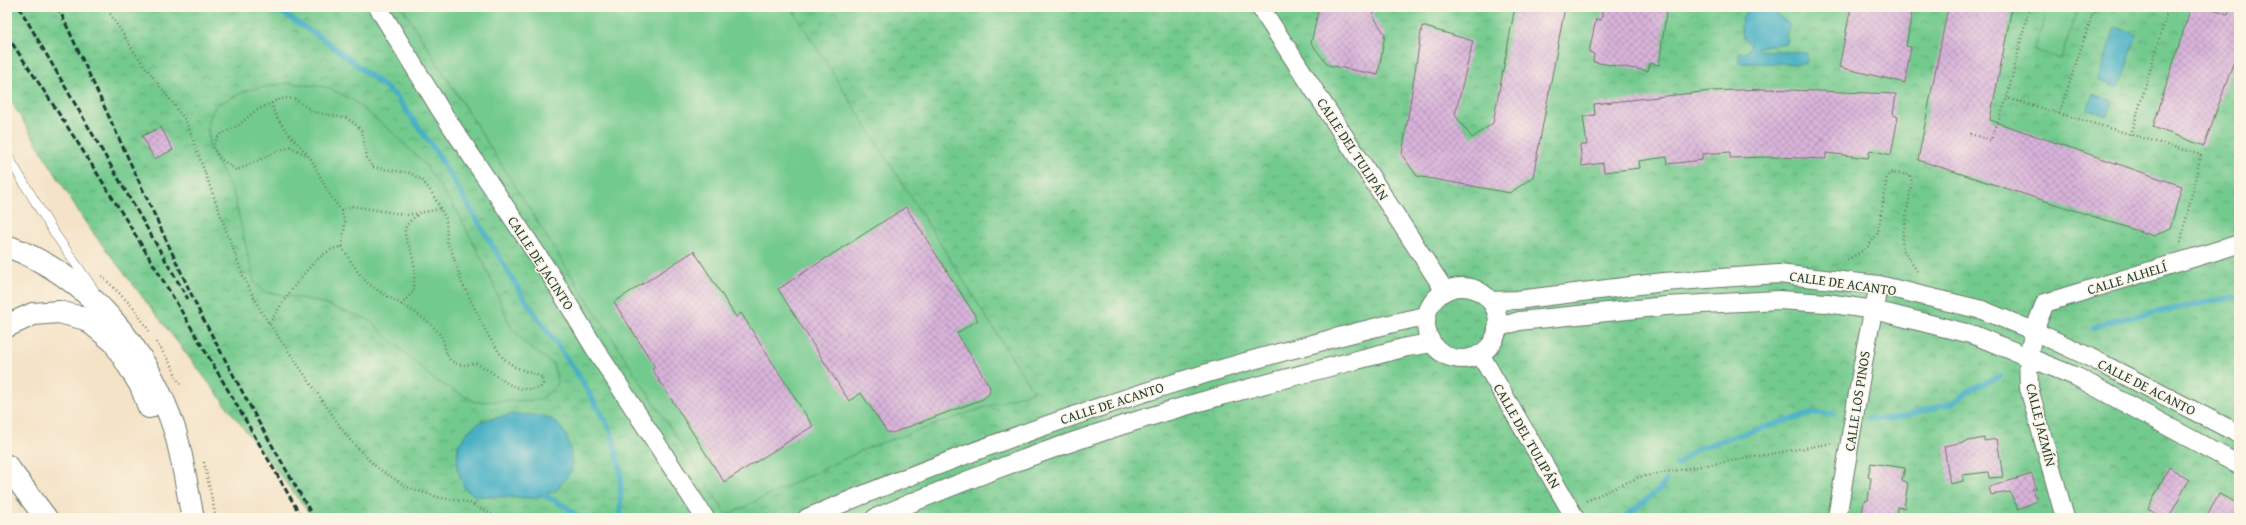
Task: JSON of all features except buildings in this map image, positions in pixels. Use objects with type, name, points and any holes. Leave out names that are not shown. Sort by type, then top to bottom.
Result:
[{"type":"main road","points":[[7,246],[25,253],[63,274],[114,319],[150,370],[175,432],[193,518]]},
{"type":"main road","points":[[7,326],[33,314],[59,312],[86,319],[114,342],[141,386],[162,437],[178,518]]},
{"type":"main road","points":[[7,466],[46,518]]},
{"type":"street","name":"CALLE DE JACINTO","points":[[378,7],[440,109],[552,278],[594,347],[705,518]]},
{"type":"street","name":"CALLE DEL TULIPÁN","points":[[1260,7],[1445,291]]},
{"type":"street","name":"CALLE ALHELÍ","points":[[2034,331],[2045,303],[2239,244]]},
{"type":"street","name":"CALLE DE ACANTO","points":[[1490,301],[1517,300],[1664,282],[1778,274],[1879,285],[1982,310],[2034,331],[2089,357],[2239,434]]},
{"type":"street","name":"CALLE LOS PINOS","points":[[1837,518],[1866,346],[1879,285]]},
{"type":"street","points":[[1465,287],[1474,289],[1490,301],[1498,318],[1497,328],[1488,347],[1480,354],[1470,358],[1454,357],[1439,351],[1432,343],[1428,335],[1426,316],[1430,306],[1445,291],[1465,287]]},
{"type":"street","name":"CALLE DE ACANTO","points":[[1497,328],[1520,321],[1666,306],[1771,300],[1827,303],[1874,310],[1974,334],[2077,377],[2239,465]]},
{"type":"street","name":"CALLE DE ACANTO","points":[[807,518],[916,472],[1078,413],[1243,362],[1426,316]]},
{"type":"street","name":"CALLE JAZMÍN","points":[[2034,331],[2028,357],[2029,388],[2065,518]]},
{"type":"street","name":"CALLE DE ACANTO","points":[[874,518],[923,498],[1087,437],[1248,388],[1408,347],[1432,343]]},
{"type":"street","name":"CALLE DEL TULIPÁN","points":[[1480,354],[1572,513]]},
{"type":"lane","points":[[7,155],[53,231],[114,319]]},
{"type":"path","points":[[106,7],[136,53],[186,121],[243,276],[269,323],[349,439],[376,466],[407,487],[441,498],[468,502],[499,518]]},
{"type":"path","points":[[1970,134],[1991,140],[2007,98],[2029,7]]},
{"type":"path","points":[[2058,114],[2095,7]]},
{"type":"path","points":[[2131,135],[2167,13],[2150,7]]},
{"type":"path","points":[[272,103],[272,108],[283,126],[310,157],[328,192],[341,210],[345,222],[342,247],[367,283],[419,315],[442,337],[446,353],[453,362],[465,366],[475,363],[487,368],[508,385],[522,390],[540,388],[543,384],[542,377],[539,374],[522,371],[503,358],[488,337],[478,312],[462,283],[452,252],[447,243],[446,220],[441,209],[422,180],[410,173],[372,167],[367,158],[362,131],[346,118],[312,112],[295,99],[286,98],[272,103],[255,111],[239,125],[217,138],[213,147],[219,158],[236,170],[251,164],[268,154],[291,147],[310,157]]},
{"type":"path","points":[[2007,98],[2201,155],[2183,226],[2180,247]]},
{"type":"path","points":[[1844,262],[1868,248],[1878,232],[1887,176],[1891,172],[1910,175],[1912,183],[1902,240],[1903,250],[1918,271]]},
{"type":"path","points":[[341,210],[352,206],[391,213],[419,214],[441,209]]},
{"type":"path","points":[[401,305],[414,291],[413,259],[404,232],[407,222],[419,214]]},
{"type":"path","points":[[269,323],[307,271],[329,250],[342,247]]},
{"type":"path","points":[[1545,518],[1572,513],[1639,477],[1851,440]]},
{"type":"green space","points":[[7,7],[2239,7],[2239,518],[313,518],[87,225],[7,95]]},
{"type":"green space","points":[[402,7],[791,7],[1033,391],[867,448],[727,515],[564,264]]},
{"type":"green space","points":[[2049,7],[2078,7],[2061,59],[2034,50]]},
{"type":"green space","points":[[287,83],[326,87],[352,100],[392,132],[424,163],[458,213],[486,268],[511,327],[529,347],[553,364],[558,384],[540,400],[475,402],[433,379],[369,320],[316,301],[264,292],[254,281],[234,195],[209,145],[208,121],[216,105],[248,90]]},
{"type":"water","points":[[1754,7],[1769,8],[1790,25],[1787,31],[1786,43],[1758,47],[1757,50],[1807,53],[1806,64],[1739,63],[1739,52],[1748,52],[1751,45],[1746,41],[1741,31],[1742,20],[1744,15]]},
{"type":"water","points":[[2115,27],[2137,35],[2119,88],[2098,80]]},
{"type":"water","points":[[2093,94],[2113,101],[2108,116],[2088,109]]},
{"type":"water","points":[[514,414],[549,418],[561,427],[570,448],[572,470],[556,491],[533,498],[475,496],[465,489],[457,469],[458,446],[468,431],[481,421]]},
{"type":"waterway","points":[[273,7],[326,41],[396,96],[435,150],[524,298],[579,376],[611,431],[621,473],[620,518]]},
{"type":"waterway","points":[[2093,329],[2107,322],[2239,296]]},
{"type":"waterway","points":[[1869,418],[1887,420],[1950,404],[1973,388],[2000,376]]},
{"type":"waterway","points":[[1677,465],[1696,449],[1751,431],[1815,413],[1834,414]]},
{"type":"waterway","points":[[1626,518],[1627,515],[1662,487],[1666,480]]},
{"type":"waterway","points":[[544,495],[568,508],[578,518]]},
{"type":"railway","points":[[19,7],[188,299]]},
{"type":"railway","points":[[58,7],[200,313],[258,421],[314,518]]},
{"type":"railway","points":[[7,36],[47,95],[123,214],[196,335],[302,518]]}]
